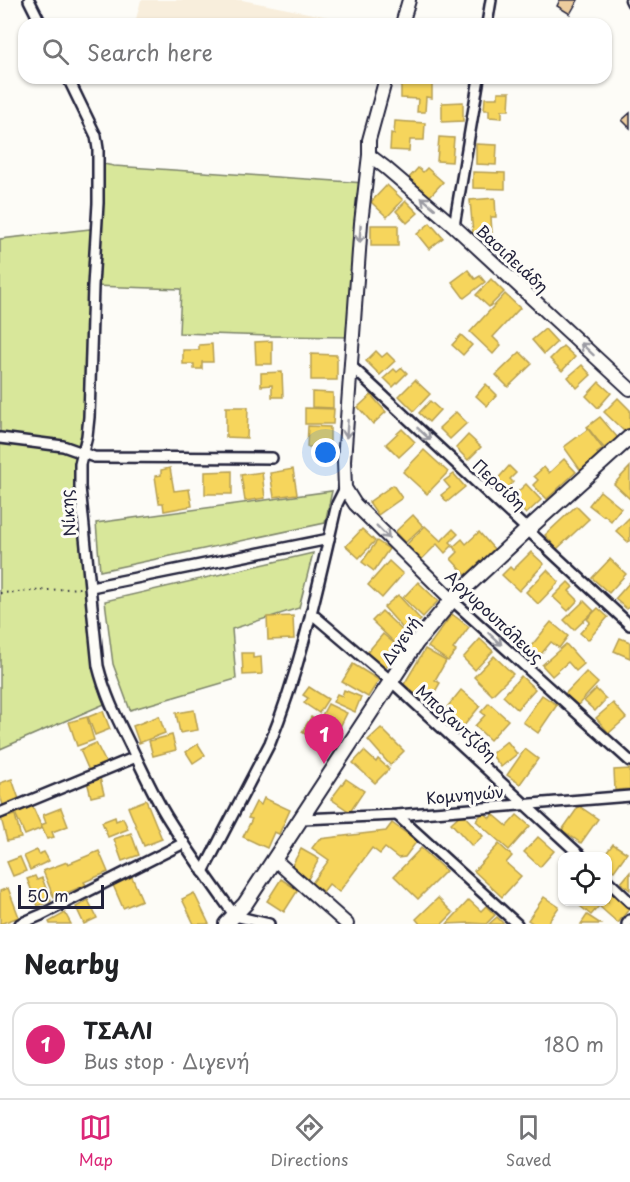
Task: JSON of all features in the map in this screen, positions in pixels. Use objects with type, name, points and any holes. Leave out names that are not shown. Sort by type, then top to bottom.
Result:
[{"type":"main road","name":"Διγενή","points":[[230,920],[245,904],[276,860],[416,643],[452,600],[630,437]]},
{"type":"street","points":[[29,0],[38,18]]},
{"type":"street","points":[[404,18],[409,0]]},
{"type":"street","points":[[488,18],[491,0]]},
{"type":"street","name":"Νίκης","points":[[71,84],[96,136],[98,149],[98,203],[87,436],[80,464],[80,488],[98,666],[109,702],[166,816],[203,872],[230,920]]},
{"type":"street","points":[[203,872],[270,743],[287,699],[311,613],[337,504],[345,488],[344,461],[361,223],[370,135],[384,84]]},
{"type":"street","points":[[454,226],[477,84]]},
{"type":"street","name":"Βασιλειάδη","points":[[369,155],[454,226],[630,389]]},
{"type":"street","name":"Περσίδη","points":[[350,365],[630,625]]},
{"type":"street","points":[[0,438],[63,446],[94,457],[272,458]]},
{"type":"street","name":"Αργυρουπόλεως","points":[[345,488],[355,504],[452,600],[630,761]]},
{"type":"street","points":[[91,587],[329,538]]},
{"type":"street","name":"Μποζαντζίδη","points":[[311,613],[391,681],[577,852]]},
{"type":"street","points":[[0,813],[136,757]]},
{"type":"street","name":"Κομνηνών","points":[[302,819],[397,815],[630,796]]},
{"type":"street","points":[[397,815],[517,924]]},
{"type":"street","points":[[20,924],[183,843]]},
{"type":"street","points":[[276,860],[347,924]]},
{"type":"street","points":[[612,885],[630,902]]},
{"type":"street","points":[[230,920],[269,924]]},
{"type":"street","points":[[627,924],[630,920]]},
{"type":"lane","points":[[628,0],[630,4]]},
{"type":"path","points":[[0,593],[91,587]]},
{"type":"shaded area","points":[[141,0],[242,0],[334,18],[136,18]]},
{"type":"green space","points":[[98,163],[365,183],[352,337],[179,333],[181,289],[93,286],[90,374],[80,464],[98,666],[109,702],[0,749],[0,239],[96,230]]},
{"type":"green space","points":[[332,491],[325,523],[100,571],[96,523]]},
{"type":"green space","points":[[313,553],[299,608],[232,629],[236,679],[130,710],[113,664],[105,601]]},
{"type":"building: Homes","points":[[401,84],[432,84],[432,98],[426,97],[425,112],[417,112],[418,99],[401,98]]},
{"type":"building: Homes","points":[[498,92],[510,92],[509,110],[502,110],[502,118],[489,117],[489,110],[484,110],[485,98],[498,98]]},
{"type":"building: Homes","points":[[463,102],[463,121],[442,122],[442,103]]},
{"type":"building: Homes","points":[[395,121],[425,123],[424,140],[410,140],[409,151],[390,150],[391,133],[394,134]]},
{"type":"building: Homes","points":[[439,137],[454,138],[452,162],[437,161]]},
{"type":"building: Homes","points":[[476,144],[497,145],[496,165],[476,164]]},
{"type":"building: Homes","points":[[418,168],[423,172],[427,168],[443,182],[430,196],[409,178]]},
{"type":"building: Homes","points":[[473,172],[505,173],[505,189],[473,188]]},
{"type":"building: Homes","points":[[387,185],[403,200],[387,217],[371,202]]},
{"type":"building: Homes","points":[[495,198],[496,217],[491,217],[492,233],[473,234],[470,200]]},
{"type":"building: Homes","points":[[406,201],[418,213],[407,223],[396,211]]},
{"type":"building: Homes","points":[[430,223],[443,238],[429,249],[417,234]]},
{"type":"building: Homes","points":[[371,225],[398,225],[398,246],[371,246]]},
{"type":"building: Homes","points":[[468,270],[475,279],[480,276],[485,282],[464,298],[452,282]]},
{"type":"building: Homes","points":[[491,279],[504,292],[489,307],[476,295]]},
{"type":"building: Homes","points":[[505,294],[520,308],[493,337],[501,345],[493,354],[470,332]]},
{"type":"building: Homes","points":[[545,329],[557,342],[544,354],[532,340]]},
{"type":"building: Homes","points":[[461,335],[472,345],[463,355],[452,345]]},
{"type":"building: Homes","points":[[272,341],[272,364],[256,364],[255,342]]},
{"type":"building: Homes","points":[[212,344],[213,362],[202,362],[202,369],[194,369],[194,364],[183,364],[183,350],[199,350],[199,345]]},
{"type":"building: Homes","points":[[563,346],[575,357],[562,371],[550,359]]},
{"type":"building: Homes","points":[[376,351],[382,357],[387,353],[395,361],[380,375],[366,361]]},
{"type":"building: Homes","points":[[520,352],[532,364],[508,387],[496,375]]},
{"type":"building: Homes","points":[[311,354],[337,355],[337,380],[311,380]]},
{"type":"building: Homes","points":[[582,365],[591,375],[577,388],[568,377]]},
{"type":"building: Homes","points":[[402,368],[407,373],[393,387],[384,378],[394,369],[397,372]]},
{"type":"building: Homes","points":[[282,372],[283,397],[272,397],[272,385],[261,386],[261,373]]},
{"type":"building: Homes","points":[[415,380],[430,394],[414,411],[399,396]]},
{"type":"building: Homes","points":[[599,382],[611,393],[598,408],[586,396]]},
{"type":"building: Homes","points":[[486,384],[497,395],[487,406],[476,396]]},
{"type":"building: Homes","points":[[312,392],[333,393],[333,408],[312,407]]},
{"type":"building: Homes","points":[[371,395],[386,412],[373,424],[358,407]]},
{"type":"building: Homes","points":[[618,398],[630,410],[630,428],[626,433],[604,412]]},
{"type":"building: Homes","points":[[430,401],[440,410],[429,422],[419,413]]},
{"type":"building: Homes","points":[[226,407],[248,407],[247,438],[226,437]]},
{"type":"building: Homes","points":[[305,408],[334,409],[333,424],[305,424]]},
{"type":"building: Homes","points":[[456,412],[467,423],[450,439],[439,428]]},
{"type":"building: Homes","points":[[600,417],[618,438],[604,448],[587,427]]},
{"type":"building: Homes","points":[[308,426],[330,427],[330,442],[319,441],[319,447],[307,447]]},
{"type":"building: Homes","points":[[402,429],[415,442],[399,457],[386,444]]},
{"type":"building: Homes","points":[[588,429],[603,449],[597,453],[601,457],[581,471],[564,447]]},
{"type":"building: Homes","points":[[468,435],[481,447],[468,460],[456,448]]},
{"type":"building: Homes","points":[[424,450],[448,472],[427,494],[403,472]]},
{"type":"building: Homes","points":[[564,459],[576,472],[547,499],[533,485],[538,480],[534,476],[544,467],[549,473]]},
{"type":"building: Homes","points":[[509,466],[516,473],[510,479],[513,482],[504,492],[494,483]]},
{"type":"building: Homes","points":[[630,467],[630,499],[614,484]]},
{"type":"building: Homes","points":[[170,468],[174,491],[189,489],[192,506],[164,511],[163,503],[159,503],[155,476],[161,475],[161,470]]},
{"type":"building: Homes","points":[[293,469],[297,494],[274,497],[270,473]]},
{"type":"building: Homes","points":[[232,471],[232,494],[205,494],[205,472]]},
{"type":"building: Homes","points":[[262,472],[265,498],[245,501],[241,475]]},
{"type":"building: Homes","points":[[454,474],[465,487],[447,502],[441,495],[450,488],[444,481]]},
{"type":"building: Homes","points":[[526,484],[541,500],[526,514],[511,498]]},
{"type":"building: Homes","points":[[393,485],[402,498],[378,515],[369,502]]},
{"type":"building: Homes","points":[[600,491],[621,508],[611,521],[589,505]]},
{"type":"building: Homes","points":[[576,506],[589,519],[557,549],[545,535]]},
{"type":"building: Homes","points":[[413,515],[423,526],[405,543],[395,532]]},
{"type":"building: Homes","points":[[630,517],[630,540],[628,542],[616,531]]},
{"type":"building: Homes","points":[[425,526],[441,541],[453,529],[458,534],[450,542],[453,545],[445,553],[437,544],[421,560],[406,545]]},
{"type":"building: Homes","points":[[362,529],[375,541],[359,558],[346,546]]},
{"type":"building: Homes","points":[[479,532],[494,549],[466,575],[451,559],[458,552],[453,547],[462,539],[466,544]]},
{"type":"building: Homes","points":[[377,541],[389,549],[374,571],[362,562]]},
{"type":"building: Homes","points":[[531,552],[544,564],[519,591],[502,575],[510,567],[513,570]]},
{"type":"building: Homes","points":[[610,559],[626,574],[609,593],[592,578]]},
{"type":"building: Homes","points":[[389,561],[403,574],[382,598],[368,585]]},
{"type":"building: Homes","points":[[547,570],[559,582],[538,604],[526,592]]},
{"type":"building: Homes","points":[[418,582],[438,601],[423,617],[403,598]]},
{"type":"building: Homes","points":[[568,582],[573,587],[569,591],[578,600],[568,611],[553,597]]},
{"type":"building: Homes","points":[[630,582],[630,606],[627,609],[615,599]]},
{"type":"building: Homes","points":[[398,595],[421,620],[407,633],[384,607]]},
{"type":"building: Homes","points":[[584,601],[594,611],[574,630],[564,620]]},
{"type":"building: Homes","points":[[598,608],[608,617],[588,640],[580,633],[590,622],[587,619]]},
{"type":"building: Homes","points":[[382,611],[406,634],[396,644],[372,621]]},
{"type":"building: Homes","points":[[452,614],[469,627],[453,649],[456,651],[448,661],[428,647]]},
{"type":"building: Homes","points":[[293,616],[294,639],[268,640],[267,617]]},
{"type":"building: Homes","points":[[551,622],[568,636],[559,648],[551,642],[537,659],[527,651]]},
{"type":"building: Homes","points":[[383,634],[401,649],[385,669],[366,654]]},
{"type":"building: Homes","points":[[620,638],[630,642],[630,658],[614,651]]},
{"type":"building: Homes","points":[[480,639],[493,651],[475,670],[463,658]]},
{"type":"building: Homes","points":[[566,644],[584,664],[576,671],[568,662],[552,676],[542,665]]},
{"type":"building: Homes","points":[[425,649],[446,661],[435,680],[440,683],[429,702],[403,686]]},
{"type":"building: Homes","points":[[242,653],[253,653],[253,658],[261,657],[262,674],[243,675]]},
{"type":"building: Homes","points":[[494,656],[513,674],[492,695],[474,677]]},
{"type":"building: Homes","points":[[353,664],[379,680],[368,697],[342,682]]},
{"type":"building: Homes","points":[[586,672],[598,683],[578,705],[565,694]]},
{"type":"building: Homes","points":[[521,676],[535,689],[517,709],[503,696]]},
{"type":"building: Homes","points":[[309,687],[328,699],[319,713],[304,703],[308,698],[303,695]]},
{"type":"building: Homes","points":[[596,689],[606,699],[595,711],[584,701]]},
{"type":"building: Homes","points":[[344,690],[361,697],[355,712],[333,702],[337,694],[342,696]]},
{"type":"building: Homes","points":[[461,690],[480,706],[463,727],[444,711]]},
{"type":"building: Homes","points":[[542,695],[557,705],[538,733],[523,722]]},
{"type":"building: Homes","points":[[489,703],[508,720],[490,740],[475,726],[485,715],[481,712]]},
{"type":"building: Homes","points":[[613,703],[626,718],[609,733],[596,718]]},
{"type":"building: Homes","points":[[328,704],[347,713],[338,731],[319,721]]},
{"type":"building: Homes","points":[[194,710],[198,730],[180,733],[176,713]]},
{"type":"building: Homes","points":[[103,711],[110,729],[95,735],[88,717]]},
{"type":"building: Homes","points":[[159,716],[165,733],[139,743],[133,726]]},
{"type":"building: Homes","points":[[87,717],[94,740],[77,746],[69,722]]},
{"type":"building: Homes","points":[[311,717],[337,733],[327,748],[302,732]]},
{"type":"building: Homes","points":[[381,728],[404,751],[390,765],[368,740]]},
{"type":"building: Homes","points":[[172,735],[176,750],[153,756],[149,741]]},
{"type":"building: Homes","points":[[507,741],[517,754],[501,767],[491,754]]},
{"type":"building: Homes","points":[[96,743],[107,765],[90,773],[80,750]]},
{"type":"building: Homes","points":[[198,744],[205,755],[193,763],[186,752]]},
{"type":"building: Homes","points":[[525,749],[538,759],[520,784],[507,775]]},
{"type":"building: Homes","points":[[364,751],[376,762],[378,759],[389,769],[375,783],[353,763]]},
{"type":"building: Homes","points":[[630,769],[630,789],[615,790],[614,770]]},
{"type":"building: Homes","points":[[100,778],[104,794],[91,797],[87,781]]},
{"type":"building: Homes","points":[[12,779],[20,802],[4,808],[0,796],[0,783]]},
{"type":"building: Homes","points":[[346,779],[364,791],[350,812],[331,799]]},
{"type":"building: Homes","points":[[264,798],[290,810],[279,834],[274,832],[267,848],[243,837],[252,819],[248,818],[256,802],[261,805]]},
{"type":"building: Homes","points":[[146,800],[162,839],[144,846],[128,807]]},
{"type":"building: Homes","points":[[32,805],[42,828],[25,835],[15,813]]},
{"type":"building: Homes","points":[[579,806],[598,819],[581,843],[562,830]]},
{"type":"building: Homes","points":[[61,808],[68,826],[52,832],[54,837],[47,839],[41,825],[46,823],[43,815]]},
{"type":"building: Homes","points":[[483,812],[490,818],[493,814],[507,826],[517,815],[530,826],[509,850],[476,821]]},
{"type":"building: Homes","points":[[462,813],[483,836],[472,846],[451,823]]},
{"type":"building: Homes","points":[[15,815],[21,838],[7,841],[1,818]]},
{"type":"building: Homes","points":[[115,817],[116,821],[123,818],[128,829],[108,837],[102,822]]},
{"type":"building: Homes","points":[[392,823],[417,841],[405,857],[398,858],[385,848],[380,854],[372,848],[339,892],[329,884],[323,892],[312,883],[329,860],[312,848],[319,839],[386,831]]},
{"type":"building: Homes","points":[[131,833],[139,855],[122,861],[114,839]]},
{"type":"building: Homes","points":[[538,837],[554,851],[540,867],[524,852]]},
{"type":"building: Homes","points":[[499,844],[512,856],[506,863],[521,876],[502,897],[474,871]]},
{"type":"building: Homes","points":[[613,844],[627,853],[614,871],[612,870],[612,852],[607,852]]},
{"type":"building: Homes","points":[[421,848],[446,871],[418,899],[394,876]]},
{"type":"building: Homes","points":[[301,849],[319,859],[308,879],[290,869]]},
{"type":"building: Homes","points":[[37,850],[39,854],[44,852],[49,861],[30,870],[24,856]]},
{"type":"building: Homes","points":[[99,851],[108,872],[84,882],[86,885],[54,898],[43,871],[67,862],[68,864]]},
{"type":"building: Homes","points":[[20,857],[26,871],[13,876],[7,862]]},
{"type":"building: Homes","points":[[630,872],[630,890],[621,883]]},
{"type":"building: Homes","points":[[35,876],[37,880],[42,878],[51,901],[38,906],[27,879]]},
{"type":"building: Homes","points":[[132,877],[142,900],[123,908],[113,885]]},
{"type":"building: Homes","points":[[281,879],[298,890],[284,912],[267,901]]},
{"type":"building: Homes","points":[[8,888],[19,917],[0,924],[0,891]]},
{"type":"building: Homes","points":[[194,893],[209,924],[194,924],[182,899]]},
{"type":"building: Homes","points":[[612,894],[629,909],[618,923],[599,906],[612,906]]},
{"type":"building: Homes","points":[[544,897],[559,907],[547,924],[534,924],[528,920]]},
{"type":"building: Homes","points":[[438,898],[453,913],[442,924],[420,924],[416,919]]},
{"type":"building: Homes","points":[[88,900],[97,918],[84,924],[76,907]]},
{"type":"building: Homes","points":[[469,900],[481,911],[486,906],[495,915],[486,924],[447,924]]},
{"type":"building: Homes","points":[[580,906],[599,906],[591,915]]},
{"type":"building: Homes","points":[[65,913],[71,924],[50,924],[49,922]]},
{"type":"building: Homes","points":[[587,915],[601,924],[581,924]]},
{"type":"building: Homes","points":[[497,917],[504,924],[489,924]]},
{"type":"building: Other","points":[[560,0],[578,0],[570,14],[557,6]]},
{"type":"building: Other","points":[[630,113],[630,128],[622,120]]},
{"type":"place","name":"ΤΣΑΛΙ","points":[[324,764]]}]
